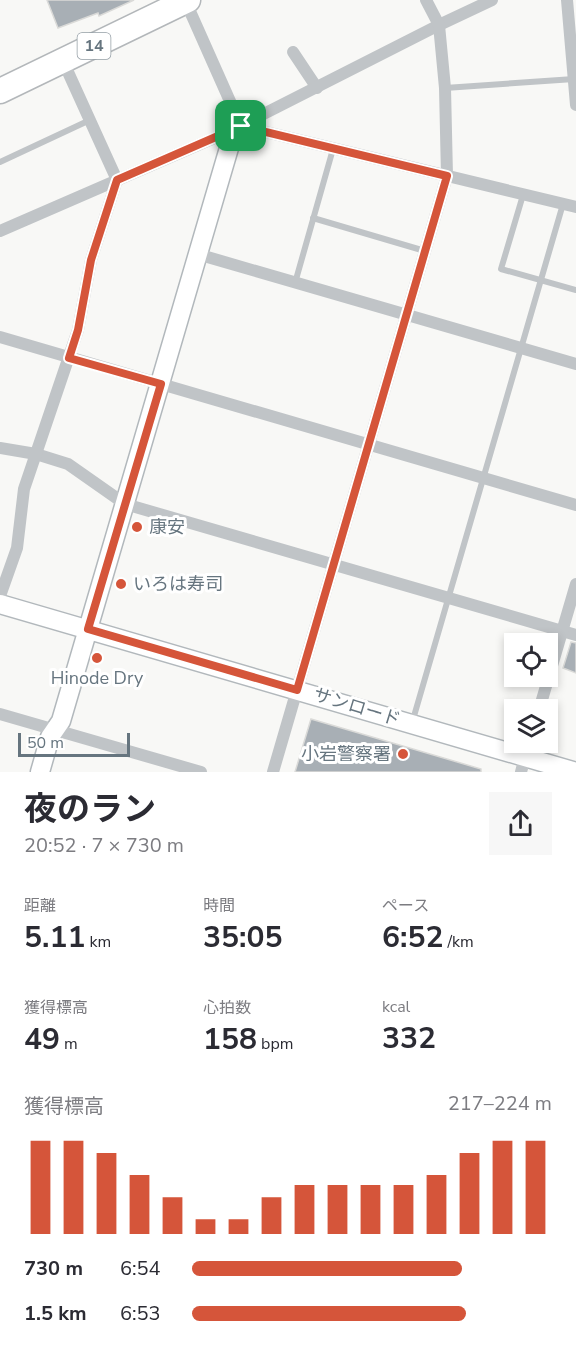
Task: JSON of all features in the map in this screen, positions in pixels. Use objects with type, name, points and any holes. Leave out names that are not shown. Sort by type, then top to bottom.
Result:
[{"type":"highway","name":"14","points":[[0,92],[186,0]]},
{"type":"street","points":[[40,772],[50,737],[61,721],[197,254],[237,129],[186,0]]},
{"type":"street","points":[[273,772],[447,176],[445,88],[439,25],[426,0]]},
{"type":"street","points":[[1,228],[237,129],[492,0]]},
{"type":"street","points":[[567,0],[576,105]]},
{"type":"street","points":[[293,52],[317,88]]},
{"type":"street","points":[[0,596],[16,548],[24,489],[78,330],[91,260],[117,180],[63,61]]},
{"type":"street","points":[[237,129],[333,149],[576,207]]},
{"type":"street","points":[[197,254],[576,364]]},
{"type":"street","points":[[0,337],[576,505]]},
{"type":"street","points":[[0,448],[36,454],[68,464],[125,504],[576,635]]},
{"type":"street","points":[[542,699],[576,584]]},
{"type":"street","name":"サンロード","points":[[0,604],[576,771]]},
{"type":"street","points":[[0,714],[201,772]]},
{"type":"lane","points":[[445,88],[575,74]]},
{"type":"lane","points":[[0,162],[90,120]]},
{"type":"lane","points":[[295,282],[333,149]]},
{"type":"lane","points":[[523,194],[501,269],[576,290]]},
{"type":"lane","points":[[411,723],[520,348],[542,280],[562,204]]},
{"type":"lane","points":[[313,218],[425,251]]},
{"type":"building","points":[[47,0],[134,0],[99,16],[98,13],[58,28]]},
{"type":"building","points":[[571,642],[576,643],[576,673],[563,668]]},
{"type":"building","points":[[311,719],[481,769],[481,772],[295,772]]},
{"type":"place","name":"康安","points":[[137,527]]},
{"type":"place","name":"いろは寿司","points":[[121,584]]},
{"type":"place","name":"Hinode Dry","points":[[97,658]]},
{"type":"place","name":"小岩警察署","points":[[403,754]]},
{"type":"route","points":[[241,126],[447,176],[297,690],[88,629],[161,384],[69,358],[78,330],[91,260],[117,180],[241,126]]}]
